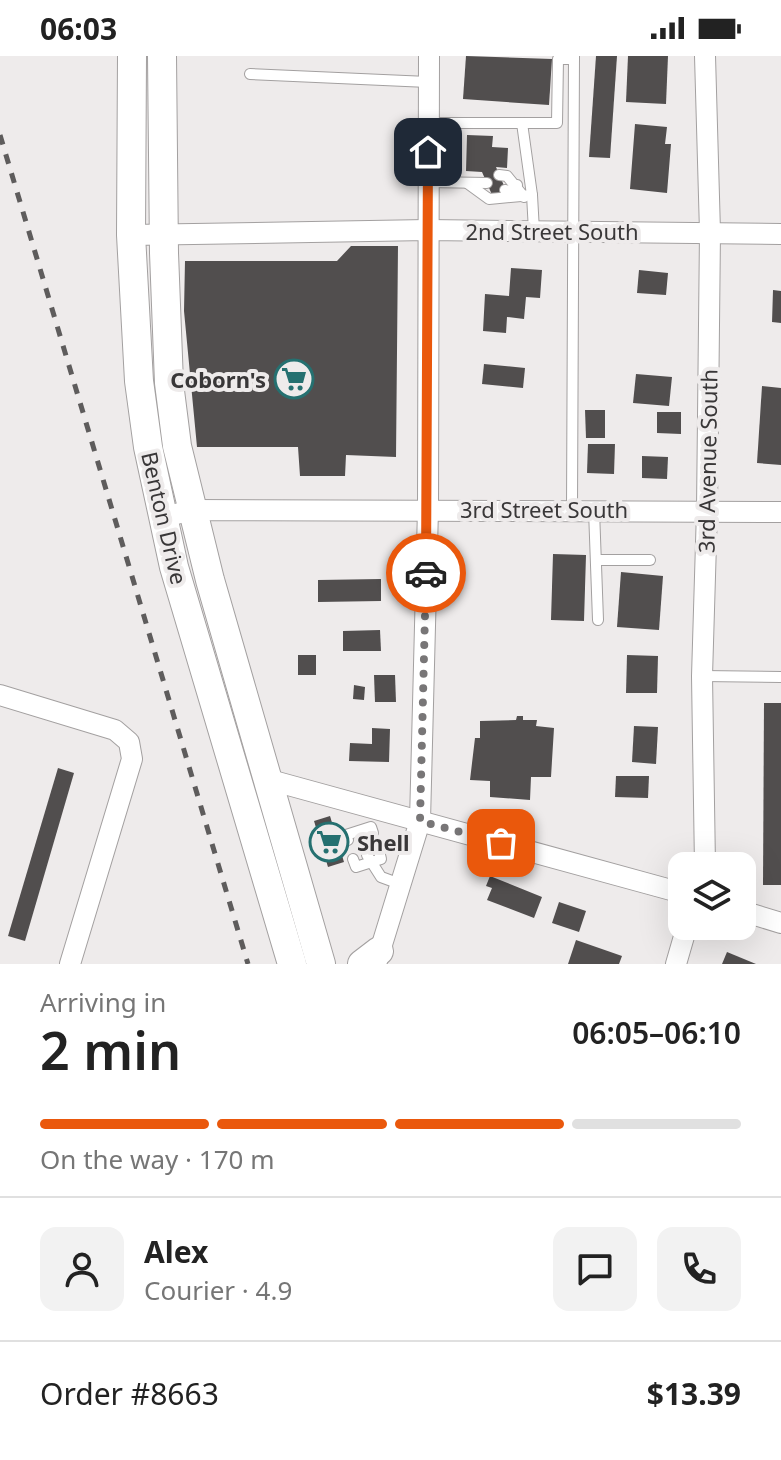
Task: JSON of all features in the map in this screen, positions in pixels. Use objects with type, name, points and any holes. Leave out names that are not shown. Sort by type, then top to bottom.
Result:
[{"type":"main road","name":"Benton Drive","points":[[132,56],[131,235],[139,381],[148,447],[187,611],[317,962]]},
{"type":"main road","name":"Benton Drive","points":[[162,56],[169,383],[177,446],[317,962]]},
{"type":"street","points":[[372,960],[420,821],[428,509],[429,56]]},
{"type":"street","name":"3rd Avenue South","points":[[705,56],[710,232],[702,676],[705,852]]},
{"type":"street","name":"2nd Street South","points":[[131,235],[427,230],[781,234]]},
{"type":"street","name":"3rd Street South","points":[[164,517],[192,510],[781,512]]},
{"type":"street","points":[[0,695],[115,730],[129,742],[132,759],[70,964]]},
{"type":"street","points":[[270,780],[668,889]]},
{"type":"street","points":[[756,915],[781,923]]},
{"type":"street","points":[[676,964],[683,940]]},
{"type":"lane","points":[[428,123],[557,123],[558,59],[574,58],[572,509]]},
{"type":"lane","points":[[250,74],[428,82]]},
{"type":"lane","points":[[522,123],[534,231]]},
{"type":"lane","points":[[517,185],[510,191],[502,183],[507,176],[517,185],[528,196]]},
{"type":"lane","points":[[428,182],[487,183],[467,183]]},
{"type":"lane","points":[[467,183],[489,199],[528,196]]},
{"type":"lane","points":[[594,510],[598,620]]},
{"type":"lane","points":[[596,560],[650,560]]},
{"type":"lane","points":[[702,676],[781,677]]},
{"type":"lane","points":[[360,805],[356,818],[360,834]]},
{"type":"lane","points":[[348,840],[346,835],[360,834],[371,827],[373,833]]},
{"type":"lane","points":[[353,859],[356,867],[368,858],[381,859],[379,851]]},
{"type":"lane","points":[[368,858],[381,877],[400,884]]},
{"type":"building","points":[[466,56],[552,59],[549,105],[463,99]]},
{"type":"building","points":[[596,56],[617,56],[610,158],[589,157]]},
{"type":"building","points":[[628,56],[668,56],[666,104],[626,102]]},
{"type":"building","points":[[635,124],[667,127],[665,144],[671,144],[667,193],[630,189]]},
{"type":"building","points":[[467,135],[493,136],[492,147],[508,148],[507,168],[496,167],[508,195],[493,197],[482,172],[466,171]]},
{"type":"building","name":"Coborn's","points":[[351,246],[398,246],[396,457],[346,455],[345,476],[300,476],[298,447],[197,447],[184,311],[185,261],[337,261]]},
{"type":"building","points":[[511,268],[542,270],[540,298],[526,297],[524,319],[507,317],[506,333],[483,331],[485,294],[509,296]]},
{"type":"building","points":[[639,270],[668,273],[666,295],[637,293]]},
{"type":"building","points":[[773,290],[781,291],[781,323],[772,322]]},
{"type":"building","points":[[484,364],[525,368],[523,388],[482,384]]},
{"type":"building","points":[[636,374],[672,377],[669,406],[633,403]]},
{"type":"building","points":[[762,386],[781,388],[781,465],[757,463]]},
{"type":"building","points":[[585,410],[605,410],[605,438],[586,438]]},
{"type":"building","points":[[657,412],[681,412],[681,434],[657,433]]},
{"type":"building","points":[[588,444],[615,444],[614,474],[587,473]]},
{"type":"building","points":[[642,456],[668,457],[667,479],[642,478]]},
{"type":"building","points":[[553,554],[586,555],[584,621],[551,620]]},
{"type":"building","points":[[621,572],[663,576],[659,630],[617,627]]},
{"type":"building","points":[[381,579],[381,601],[318,602],[318,580]]},
{"type":"building","points":[[380,630],[381,651],[343,651],[343,631]]},
{"type":"building","points":[[298,655],[316,655],[316,675],[298,675]]},
{"type":"building","points":[[627,655],[658,656],[657,693],[626,693]]},
{"type":"building","points":[[374,675],[395,675],[396,702],[375,702]]},
{"type":"building","points":[[354,685],[365,687],[364,700],[353,699]]},
{"type":"building","points":[[764,703],[781,703],[781,885],[763,885]]},
{"type":"building","points":[[517,716],[523,716],[523,720],[537,720],[536,726],[554,728],[551,777],[531,777],[530,800],[490,797],[490,781],[470,780],[475,738],[480,738],[480,721],[516,720]]},
{"type":"building","points":[[634,726],[658,727],[656,764],[632,762]]},
{"type":"building","points":[[372,728],[390,729],[389,762],[349,761],[350,743],[372,744]]},
{"type":"building","points":[[58,768],[74,773],[25,941],[8,936]]},
{"type":"building","points":[[616,776],[649,776],[648,798],[615,797]]},
{"type":"building","name":"Shell","points":[[330,816],[344,862],[328,867],[314,821]]},
{"type":"building","points":[[490,876],[542,897],[534,918],[487,900],[492,888],[486,886]]},
{"type":"building","points":[[559,902],[586,911],[579,932],[552,923]]},
{"type":"building","points":[[576,940],[622,956],[619,964],[568,964]]},
{"type":"building","points":[[727,952],[756,964],[722,964]]},
{"type":"railway","points":[[0,135],[248,964]]},
{"type":"way so far","points":[[426,573],[420,821],[501,843]]},
{"type":"place","name":"Coborn's","points":[[294,379]]},
{"type":"place","name":"Shell","points":[[329,842]]},
{"type":"route","points":[[426,573],[428,152]]}]
